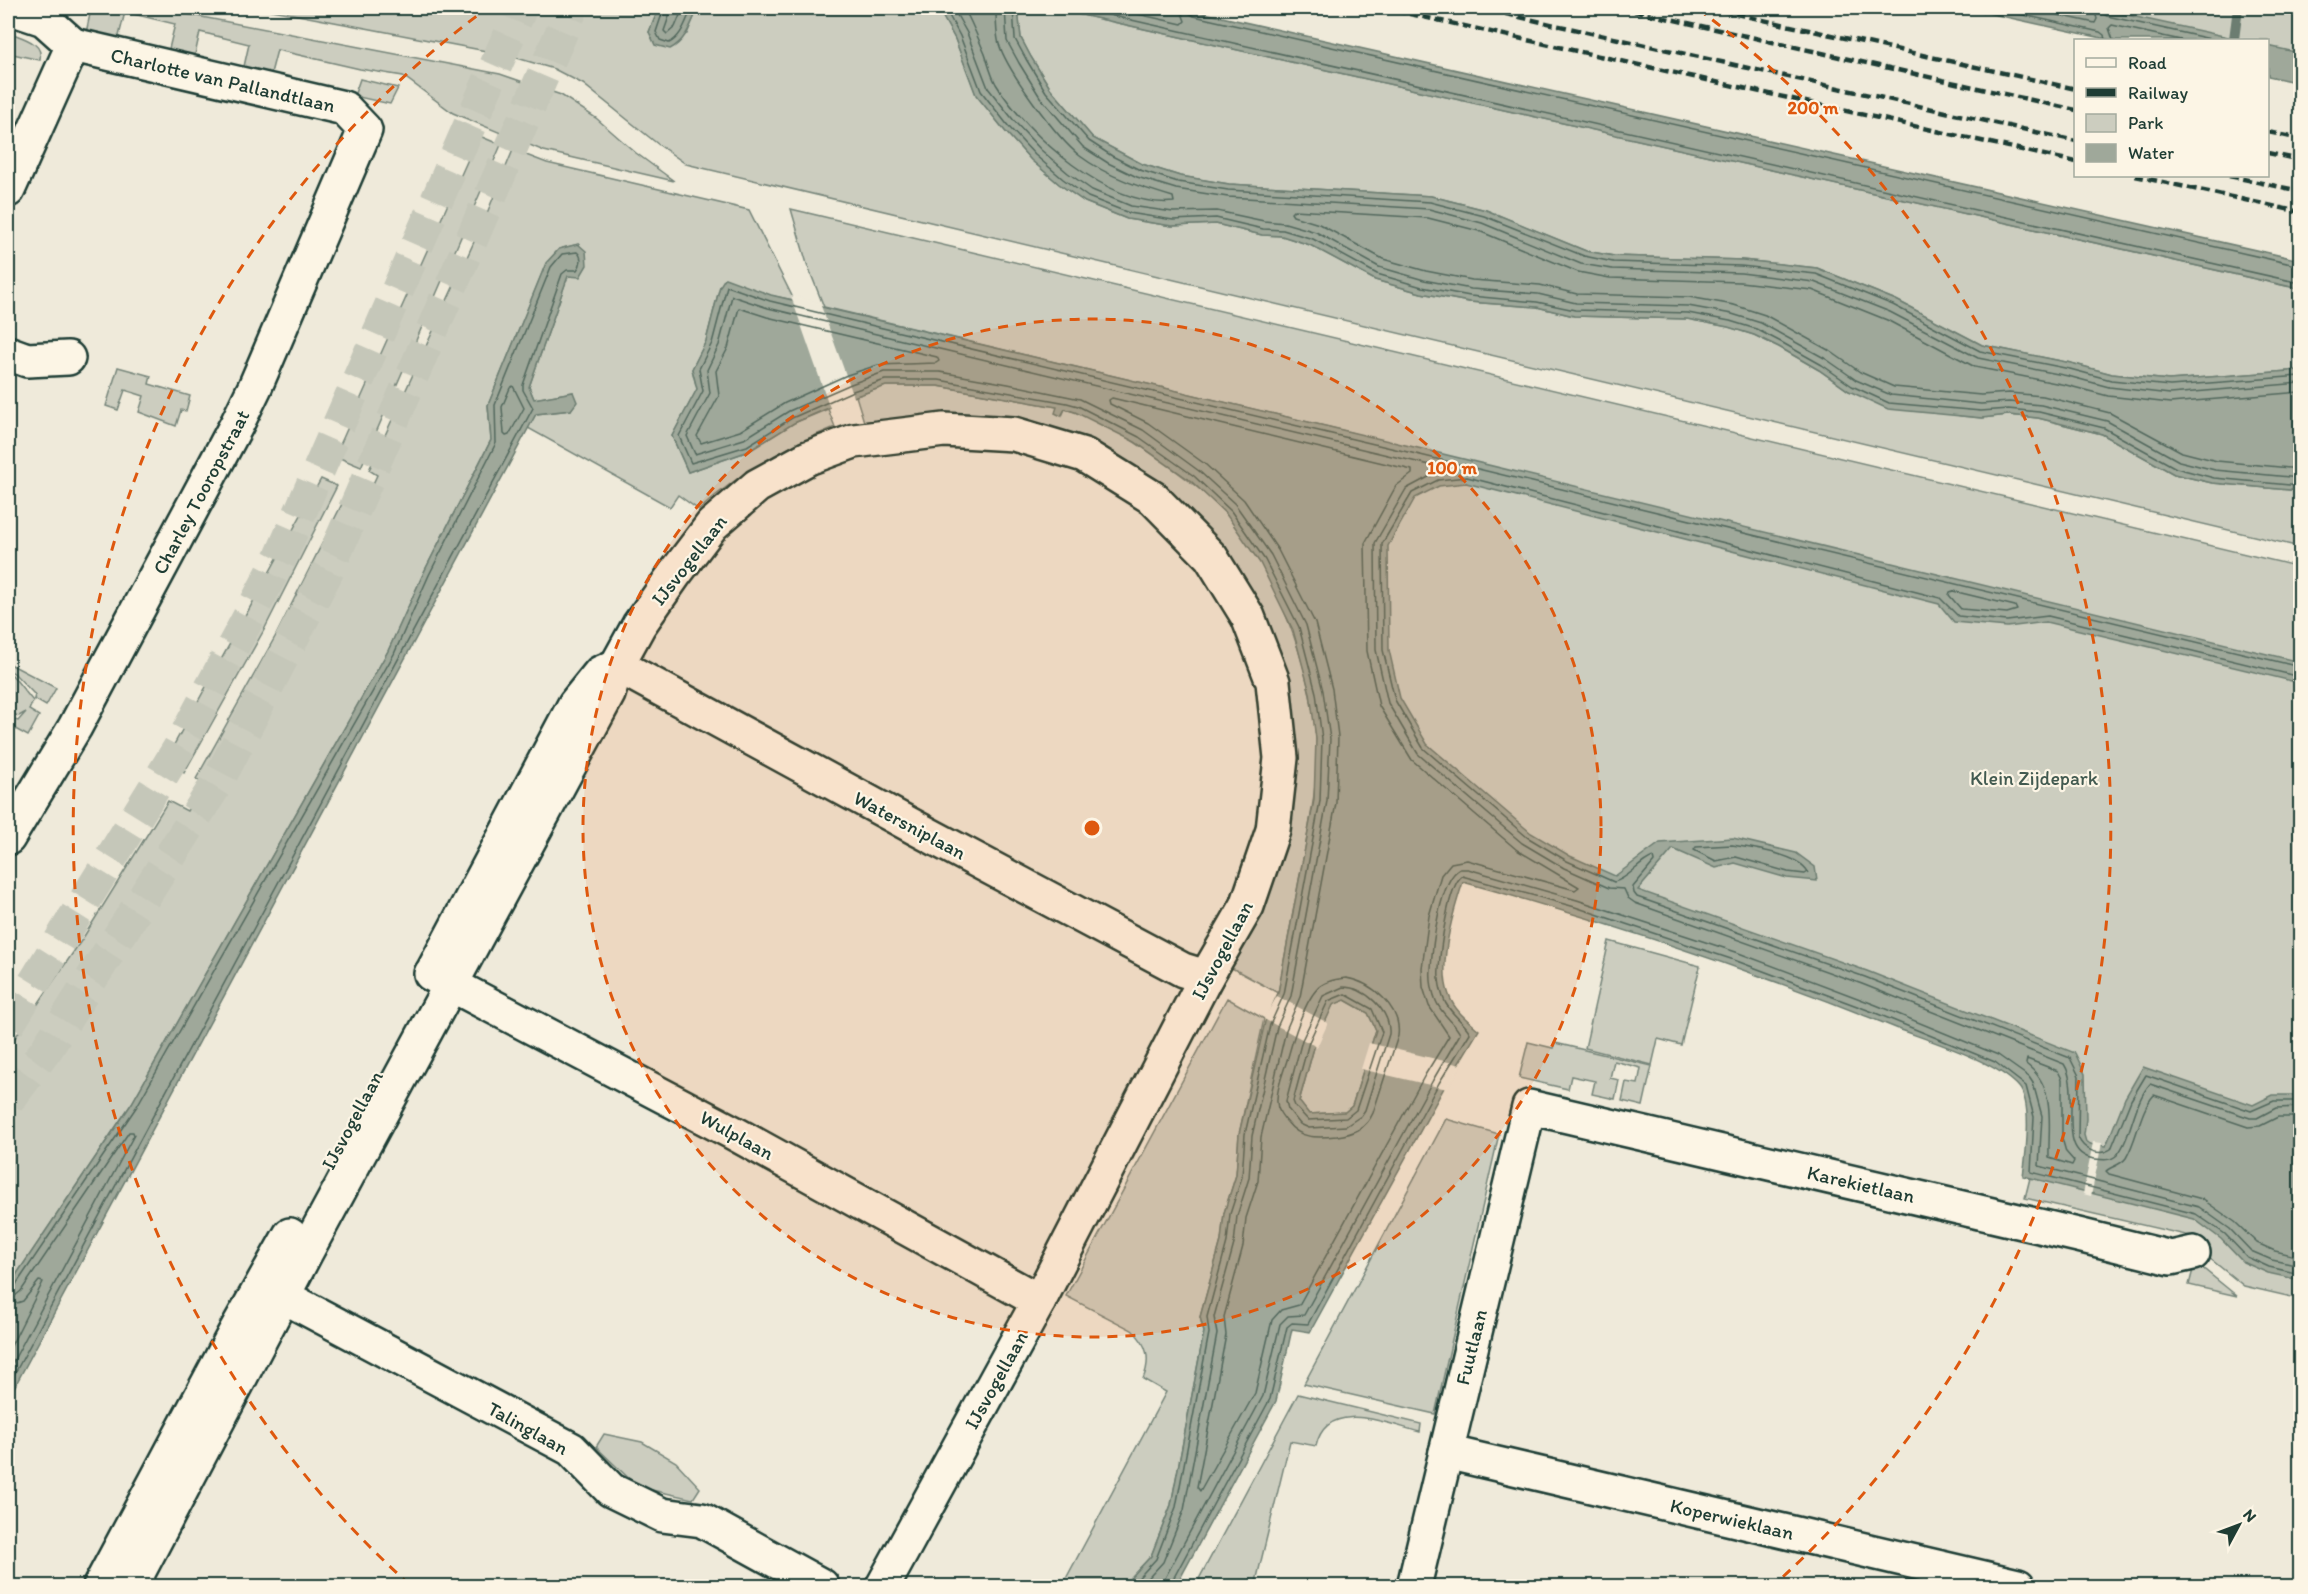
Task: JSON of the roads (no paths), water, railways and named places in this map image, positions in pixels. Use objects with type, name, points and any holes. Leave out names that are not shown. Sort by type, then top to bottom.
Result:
[{"type":"street","name":"Charlotte van Pallandtlaan","points":[[11,8],[44,20],[73,45],[344,108],[365,130]]},
{"type":"street","points":[[8,190],[73,45]]},
{"type":"street","name":"Charley Tooropstraat","points":[[8,838],[79,718],[237,424],[365,130]]},
{"type":"street","points":[[8,353],[27,360],[68,358]]},
{"type":"street","name":"IJsvogellaan","points":[[100,1587],[273,1291],[441,979],[575,704],[600,673],[618,665],[639,626],[712,525],[757,486],[808,458],[855,441],[944,430],[1014,434],[1084,455],[1153,498],[1211,557],[1248,617],[1273,682],[1281,758],[1273,830],[1248,906],[1206,977],[1039,1301],[883,1587]]},
{"type":"street","name":"Watersniplaan","points":[[618,665],[1111,932],[1183,970],[1206,977]]},
{"type":"street","name":"Wulplaan","points":[[441,979],[732,1132],[1039,1301]]},
{"type":"street","name":"Karekietlaan","points":[[1529,1107],[2078,1234],[2171,1258],[2193,1253]]},
{"type":"street","name":"Fuutlaan","points":[[1414,1587],[1529,1107]]},
{"type":"street","name":"IJsvogellaan","points":[[131,1587],[273,1291]]},
{"type":"street","name":"Talinglaan","points":[[273,1291],[571,1449],[611,1490],[662,1515],[702,1520],[822,1587]]},
{"type":"street","name":"Koperwieklaan","points":[[1446,1452],[2018,1587]]},
{"type":"water","points":[[659,8],[698,8],[684,37],[670,49],[655,45],[649,32]]},
{"type":"water","points":[[938,8],[1022,8],[1018,9],[1021,38],[1031,57],[1050,88],[1093,138],[1142,164],[1180,176],[1229,184],[1431,196],[1486,210],[1586,251],[1614,256],[1742,260],[1817,268],[1896,300],[1982,345],[2071,363],[2112,374],[2169,380],[2300,370],[2300,491],[2212,483],[2174,474],[2102,434],[2038,418],[2008,415],[1982,418],[1888,409],[1849,391],[1819,370],[1779,347],[1754,335],[1728,327],[1687,319],[1574,316],[1537,307],[1469,302],[1421,293],[1375,280],[1310,245],[1282,236],[1262,235],[1216,224],[1172,226],[1127,219],[1085,202],[1059,184],[1031,160],[1005,131],[976,95],[955,39]]},
{"type":"water","points":[[1051,8],[1182,8],[2300,260],[2300,289]]},
{"type":"water","points":[[1965,8],[2095,8],[2237,39],[2106,39]]},
{"type":"water","points":[[2269,46],[2300,53],[2300,83],[2269,76]]},
{"type":"water","points":[[578,244],[586,251],[587,265],[580,277],[568,276],[529,387],[534,399],[573,392],[577,402],[571,410],[536,414],[8,1399],[8,1287],[132,1103],[388,651],[424,572],[491,440],[488,405],[546,263],[559,249]]},
{"type":"water","points":[[725,278],[771,295],[1414,447],[2300,662],[2300,683],[2046,622],[2007,627],[1954,622],[1939,604],[1466,483],[1439,486],[1415,498],[1388,546],[1389,650],[1400,698],[1427,744],[1531,833],[1570,856],[1615,876],[1660,843],[1733,838],[1796,853],[1815,867],[1817,881],[1787,878],[1735,863],[1716,868],[1673,849],[1638,890],[1867,971],[2075,1053],[2085,1074],[2084,1135],[2086,1142],[2093,1145],[2106,1146],[2125,1098],[2143,1067],[2253,1105],[2273,1095],[2295,1095],[2300,1090],[2300,1280],[2268,1273],[2243,1262],[2221,1239],[2194,1219],[2023,1176],[2027,1117],[2023,1095],[2019,1087],[2009,1078],[1981,1061],[1739,968],[1574,914],[1463,882],[1448,938],[1446,983],[1454,1005],[1479,1030],[1445,1086],[1310,1332],[1292,1329],[1276,1401],[1176,1586],[1123,1586],[1151,1556],[1171,1505],[1204,1332],[1200,1317],[1221,1241],[1224,1213],[1236,1175],[1239,1134],[1265,1022],[1278,993],[1314,800],[1316,739],[1310,693],[1293,630],[1260,563],[1226,514],[1191,481],[1135,442],[1065,409],[1061,416],[1055,413],[1057,407],[938,386],[886,386],[856,396],[794,423],[749,451],[688,472],[672,436],[697,389],[692,369],[706,341],[720,286]],"holes":[[[1345,1000],[1368,1013],[1376,1030],[1352,1106],[1345,1112],[1309,1114],[1299,1101],[1315,1044],[1333,1005]]]},
{"type":"waterway","points":[[2234,39],[2238,8]]},
{"type":"tunnel","points":[[8,1025],[179,748],[281,556],[521,8]]},
{"type":"tunnel","points":[[8,1101],[46,1050],[217,783],[328,570],[572,8]]},
{"type":"railway","points":[[1383,8],[2074,162]]},
{"type":"railway","points":[[1479,8],[2074,141]]},
{"type":"railway","points":[[1621,8],[2074,110]]},
{"type":"railway","points":[[1709,8],[2074,89]]},
{"type":"railway","points":[[2269,132],[2300,139]]},
{"type":"railway","points":[[2269,153],[2300,160]]},
{"type":"railway","points":[[2140,177],[2300,212]]},
{"type":"railway","points":[[2234,177],[2300,191]]},
{"type":"park label","name":"Klein Zijdepark","points":[[2034,778]]}]
